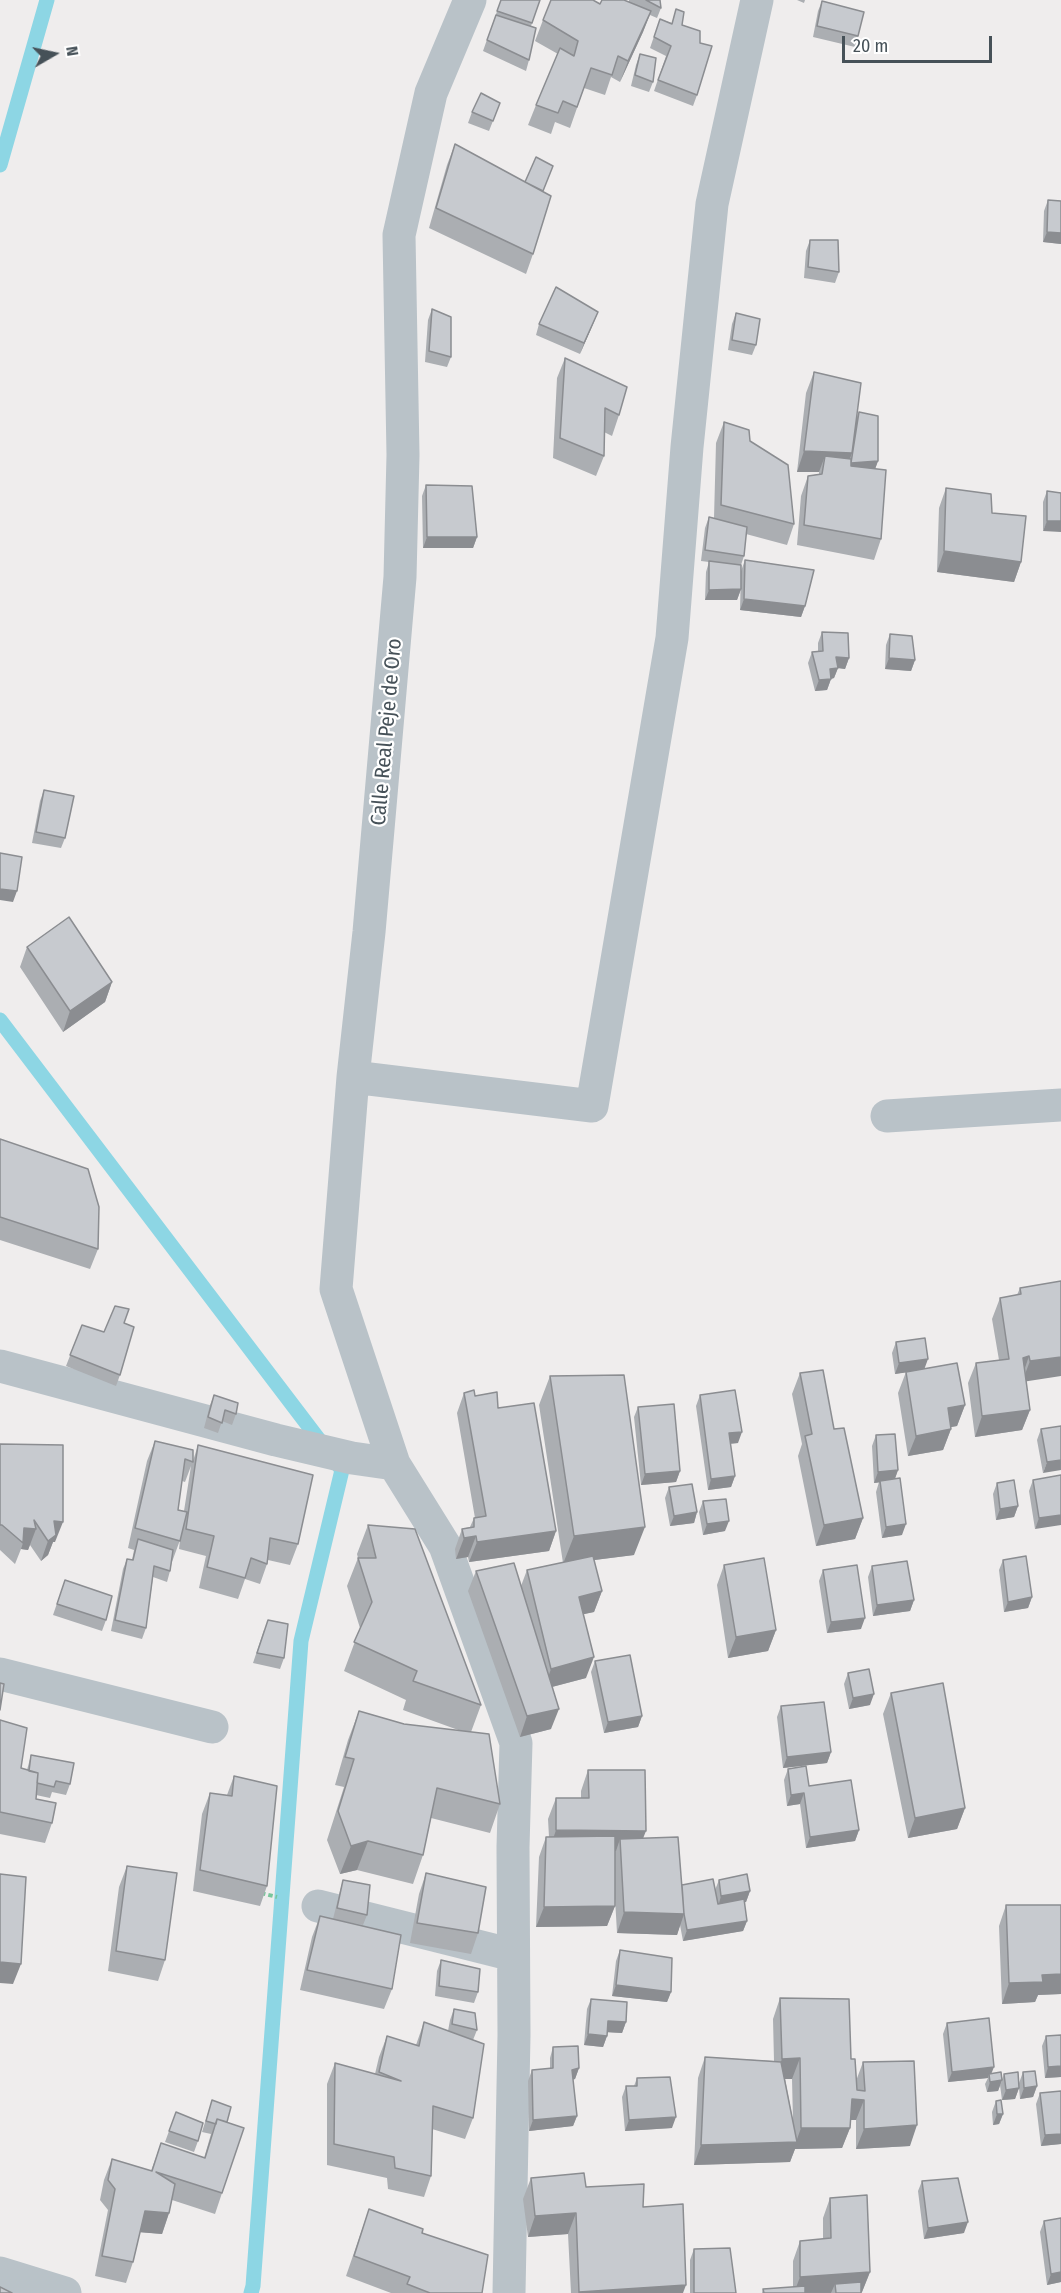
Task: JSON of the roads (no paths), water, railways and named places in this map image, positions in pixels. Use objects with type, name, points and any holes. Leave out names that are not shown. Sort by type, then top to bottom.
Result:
[{"type":"street","name":"Calle Real Peje de Oro","points":[[470,0],[431,93],[399,235],[403,443],[400,577],[369,932],[353,1077],[336,1288],[394,1464],[445,1546],[516,1743],[509,2293]]},
{"type":"street","points":[[353,1077],[592,1106],[672,638],[687,447],[712,204],[757,0]]},
{"type":"street","points":[[887,1116],[1061,1105]]},
{"type":"street","points":[[0,1366],[276,1440],[352,1458],[394,1464]]},
{"type":"street","points":[[0,1674],[212,1727]]},
{"type":"street","points":[[318,1906],[513,1955]]},
{"type":"street","points":[[0,2273],[65,2293]]},
{"type":"waterway","points":[[0,165],[47,0]]},
{"type":"waterway","points":[[0,1020],[342,1470],[301,1641],[251,2293]]}]
